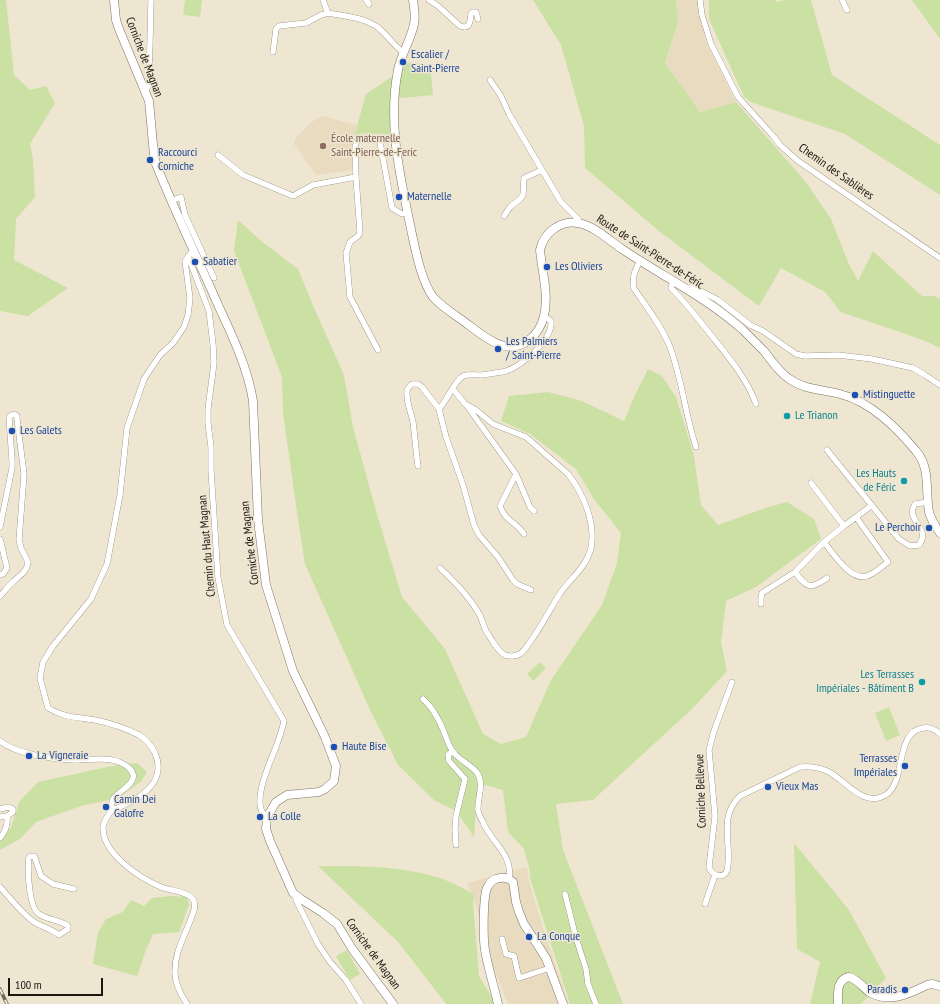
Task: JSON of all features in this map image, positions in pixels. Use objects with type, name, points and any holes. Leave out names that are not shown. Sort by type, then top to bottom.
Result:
[{"type":"street","name":"Corniche de Magnan","points":[[114,0],[116,20],[119,29],[150,107],[154,158],[191,254],[236,346],[252,392],[254,401],[258,520],[266,585],[293,671],[325,737],[336,766],[334,781],[325,789],[319,792],[287,795],[276,802],[267,817]]},
{"type":"street","points":[[145,92],[149,84],[151,0]]},
{"type":"street","points":[[323,0],[328,13]]},
{"type":"street","name":"Route de Saint-Pierre-de-Féric","points":[[413,0],[415,13],[414,23],[398,69],[394,118],[398,162],[416,249],[423,276],[433,297],[484,337],[508,347],[518,346],[534,336],[544,316],[545,298],[540,250],[542,242],[555,228],[564,224],[579,223],[591,228],[686,288],[742,330],[763,350],[780,372],[792,381],[807,388],[839,394],[855,399],[878,413],[912,446],[922,459],[926,478],[929,512],[940,533]]},
{"type":"street","points":[[429,0],[460,26],[468,26],[471,22],[470,16],[473,12],[476,12],[478,19]]},
{"type":"street","name":"Chemin des Sablières","points":[[700,0],[702,15],[711,44],[738,97],[780,145],[798,161],[940,258]]},
{"type":"street","points":[[842,0],[847,10]]},
{"type":"street","points":[[274,52],[276,29],[279,26],[306,23],[328,13],[358,18],[377,26],[396,47],[403,52]]},
{"type":"street","points":[[490,80],[501,96],[509,114],[561,202],[578,218],[579,223]]},
{"type":"street","points":[[378,350],[350,297],[346,253],[350,242],[360,233],[354,147],[356,141],[363,137],[374,138],[380,142],[392,208],[402,214],[408,212]]},
{"type":"street","points":[[218,155],[243,175],[293,196],[314,185],[356,177]]},
{"type":"street","points":[[504,216],[510,207],[520,199],[523,194],[524,178],[542,170]]},
{"type":"street","points":[[171,201],[181,197],[185,215],[214,278]]},
{"type":"street","points":[[111,810],[117,809],[147,792],[153,784],[157,775],[158,766],[154,751],[150,744],[139,735],[110,723],[71,718],[58,714],[48,708],[40,678],[44,662],[53,646],[92,599],[107,564],[120,495],[127,428],[144,379],[160,355],[173,343],[187,320],[190,298],[185,261],[191,254]]},
{"type":"street","name":"Chemin du Haut Magnan","points":[[191,254],[209,311],[213,344],[214,363],[208,409],[208,423],[211,447],[211,470],[218,557],[218,578],[227,625],[284,721],[276,748],[262,781],[261,808],[263,815],[267,817]]},
{"type":"street","points":[[640,260],[634,274],[633,287],[657,321],[670,347],[681,387],[689,426],[696,447]]},
{"type":"street","points":[[673,280],[671,288],[719,346],[748,385],[756,404]]},
{"type":"street","points":[[686,288],[693,287],[718,300],[750,325],[763,331],[796,354],[812,356],[838,355],[872,359],[913,368],[940,385]]},
{"type":"street","points":[[439,408],[443,405],[458,380],[463,376],[482,375],[507,370],[532,354],[543,342],[552,327],[551,321],[544,316]]},
{"type":"street","points":[[418,466],[413,423],[408,406],[408,387],[412,384],[418,384],[422,387],[439,408],[446,437],[477,531],[498,557],[513,580],[517,584],[531,590]]},
{"type":"street","points":[[453,389],[516,474],[530,507],[534,512]]},
{"type":"street","points":[[440,568],[470,599],[479,613],[486,631],[501,652],[505,655],[513,656],[524,650],[539,630],[559,594],[577,575],[585,563],[590,549],[591,532],[589,516],[582,497],[568,474],[526,437],[493,424],[476,410],[465,404]]},
{"type":"street","points":[[0,527],[12,468],[9,418],[14,414],[17,416],[24,474],[19,540],[20,548],[28,562],[27,568],[24,572],[0,596]]},
{"type":"street","points":[[827,450],[899,539],[910,546],[919,545],[923,536],[914,518],[913,508],[915,504],[928,502]]},
{"type":"street","points":[[516,474],[500,506],[502,512],[509,521],[520,527],[524,534]]},
{"type":"street","points":[[811,483],[844,526]]},
{"type":"street","points":[[761,604],[762,593],[795,572],[824,542],[871,506]]},
{"type":"street","points":[[824,542],[844,567],[852,574],[862,577],[868,576],[888,562],[856,517]]},
{"type":"street","points":[[0,539],[7,568],[4,574],[0,575]]},
{"type":"street","points":[[795,572],[805,584],[810,586],[816,586],[827,578]]},
{"type":"street","name":"Corniche Bellevue","points":[[732,682],[714,731],[709,750],[715,816],[709,867],[715,875],[722,875],[727,871],[728,816],[733,802],[740,796],[806,766],[819,768],[833,774],[858,794],[866,798],[874,799],[882,797],[892,790],[895,784],[904,748],[911,734],[920,729],[926,728],[935,730],[940,734]]},
{"type":"street","points":[[423,699],[431,706],[453,751],[478,775],[481,789],[478,811],[487,831],[497,843],[507,860],[510,872],[509,879]]},
{"type":"street","points":[[0,742],[20,752],[55,758],[71,760],[113,760],[126,766],[133,774],[133,779],[130,785],[114,797],[111,810],[105,821],[104,833],[106,842],[111,851],[120,861],[132,870],[161,887],[182,893],[192,898],[194,901],[194,910],[182,939],[175,974],[180,993],[187,1004]]},
{"type":"street","points":[[453,751],[448,755],[449,761],[465,779],[456,816],[456,845]]},
{"type":"street","points":[[0,809],[8,807],[11,808],[12,812],[8,816],[0,817]]},
{"type":"street","points":[[0,838],[8,823],[8,816]]},
{"type":"street","points":[[267,817],[266,829],[270,841],[293,893],[296,896],[296,900],[318,944],[330,962],[346,980],[361,1004]]},
{"type":"street","points":[[0,887],[32,920],[44,928],[55,931],[59,935],[68,929],[68,926],[39,914],[34,908],[30,890],[28,857],[34,856],[41,876],[53,884],[74,889]]},
{"type":"street","points":[[705,904],[715,875]]},
{"type":"street","points":[[498,1004],[484,944],[486,893],[487,888],[492,881],[504,878],[509,879],[514,885],[516,902],[524,924],[546,958],[563,1004]]},
{"type":"street","points":[[565,894],[576,938],[586,968],[588,984],[596,1004]]},
{"type":"street","name":"Corniche de Magnan","points":[[296,896],[324,913],[337,924],[353,950],[393,1004]]},
{"type":"street","points":[[502,939],[506,954],[514,956],[519,978],[550,968]]},
{"type":"street","points":[[838,1004],[838,991],[840,983],[842,980],[849,977],[857,981],[871,994],[880,999],[886,1000],[898,999],[927,985],[932,984],[940,986]]},
{"type":"shaded area","points":[[676,0],[699,0],[705,40],[736,102],[700,112],[665,63],[678,23]]},
{"type":"shaded area","name":"École maternelle Saint-Pierre-de-Feric","points":[[322,116],[357,125],[351,147],[352,170],[316,175],[294,144],[295,139],[310,123]]},
{"type":"shaded area","name":"La Conque","points":[[527,867],[529,881],[544,931],[569,1004],[508,1004],[490,958],[480,918],[467,883]]},
{"type":"green space","points":[[0,0],[6,0],[14,75],[30,90],[46,86],[55,103],[30,144],[33,160],[35,197],[16,219],[14,260],[68,288],[28,316],[0,311]]},
{"type":"green space","points":[[185,0],[202,0],[200,17],[183,15]]},
{"type":"green space","points":[[533,0],[676,0],[678,22],[665,63],[700,112],[736,102],[806,182],[831,219],[848,262],[858,281],[873,251],[922,296],[934,296],[940,299],[940,348],[923,340],[841,312],[825,292],[781,268],[759,306],[659,231],[585,168],[584,126],[561,45]]},
{"type":"green space","points":[[709,0],[776,0],[777,2],[784,0],[811,0],[832,75],[940,145],[940,195],[845,134],[753,103],[744,97],[709,19]]},
{"type":"green space","points":[[912,0],[940,0],[940,39]]},
{"type":"green space","points":[[402,62],[430,65],[433,95],[391,99],[390,135],[364,133],[354,137],[366,94],[399,72]]},
{"type":"green space","points":[[238,220],[260,240],[298,269],[344,375],[353,427],[402,597],[445,649],[483,734],[501,744],[526,737],[551,680],[602,605],[617,563],[621,533],[594,499],[576,469],[530,434],[501,421],[509,396],[548,392],[582,401],[624,421],[648,369],[662,376],[676,397],[694,456],[701,505],[718,525],[765,508],[787,502],[814,519],[821,539],[756,587],[726,601],[721,642],[727,671],[693,708],[593,800],[556,804],[563,850],[623,1004],[570,1004],[530,878],[529,867],[524,849],[508,832],[503,790],[478,783],[474,837],[456,811],[434,800],[398,765],[371,712],[305,564],[283,413],[282,377],[234,251]]},
{"type":"green space","points":[[540,662],[546,668],[533,681],[527,674]]},
{"type":"green space","points":[[889,707],[900,735],[886,741],[875,713]]},
{"type":"green space","points":[[137,763],[147,772],[141,782],[118,798],[81,806],[36,822],[20,839],[0,850],[0,842],[11,827],[19,802],[38,782],[112,766]]},
{"type":"green space","points":[[794,843],[849,910],[886,978],[861,1004],[810,1004],[820,962],[797,949]]},
{"type":"green space","points":[[318,866],[358,866],[399,869],[439,878],[457,885],[474,895],[473,902],[479,976],[496,1004],[446,1004],[399,943]]},
{"type":"green space","points":[[171,896],[187,897],[189,905],[179,932],[153,934],[137,976],[93,964],[98,932],[106,919],[123,912],[131,900],[144,906],[152,898]]},
{"type":"green space","points":[[347,950],[360,974],[350,980],[336,956]]},
{"type":"railway","points":[[0,989],[7,1004]]},
{"type":"place","name":"Escalier / Saint-Pierre","points":[[403,62]]},
{"type":"place","name":"École maternelle Saint-Pierre-de-Feric","points":[[323,146]]},
{"type":"place","name":"Raccourci Corniche","points":[[150,160]]},
{"type":"place","name":"Maternelle","points":[[399,197]]},
{"type":"place","name":"Sabatier","points":[[195,262]]},
{"type":"place","name":"Les Oliviers","points":[[547,267]]},
{"type":"place","name":"Les Palmiers / Saint-Pierre","points":[[498,349]]},
{"type":"place","name":"Mistinguette","points":[[855,395]]},
{"type":"place","name":"Le Trianon","points":[[787,416]]},
{"type":"place","name":"Les Galets","points":[[12,431]]},
{"type":"place","name":"Les Hauts de Féric","points":[[904,481]]},
{"type":"place","name":"Le Perchoir","points":[[929,528]]},
{"type":"place","name":"Les Terrasses Impériales - Bâtiment B","points":[[922,682]]},
{"type":"place","name":"Haute Bise","points":[[334,747]]},
{"type":"place","name":"La Vigneraie","points":[[29,756]]},
{"type":"place","name":"Terrasses Impériales","points":[[905,766]]},
{"type":"place","name":"Vieux Mas","points":[[768,787]]},
{"type":"place","name":"Camin Dei Galofre","points":[[106,807]]},
{"type":"place","name":"La Colle","points":[[260,817]]},
{"type":"place","name":"La Conque","points":[[529,937]]},
{"type":"place","name":"Paradis","points":[[905,990]]}]
